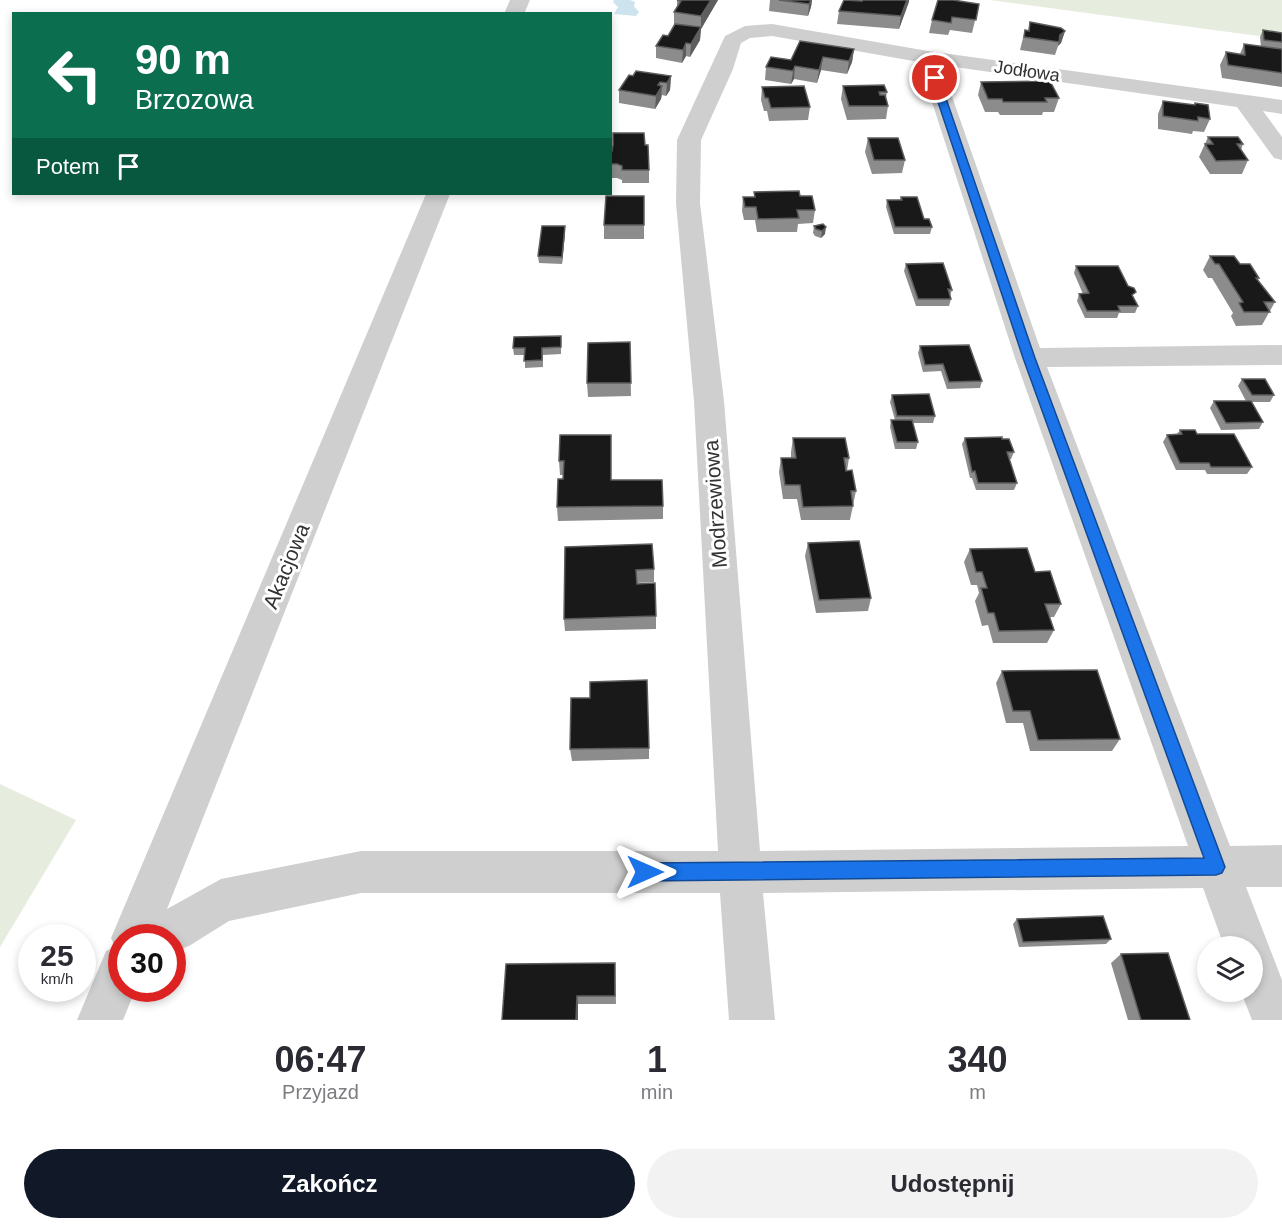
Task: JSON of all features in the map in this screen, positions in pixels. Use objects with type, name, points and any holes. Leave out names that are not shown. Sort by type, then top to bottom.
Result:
[{"type":"street","name":"Jodłowa","points":[[772,30],[928,57],[1282,107]]},
{"type":"street","name":"Modrzewiowa","points":[[752,1020],[710,413],[688,203],[687,159],[689,140],[722,69],[732,40],[746,32],[772,30]]},
{"type":"street","points":[[928,57],[1029,358],[1242,936]]},
{"type":"street","points":[[1244,101],[1282,153]]},
{"type":"street","name":"Akacjowa","points":[[139,924],[438,195]]},
{"type":"street","points":[[1029,358],[1282,355]]},
{"type":"street","points":[[182,924],[221,901],[361,872],[740,872],[1282,866]]},
{"type":"street","points":[[1263,990],[1275,1020]]},
{"type":"street","points":[[100,1020],[108,1001]]},
{"type":"shaded area","points":[[990,0],[1282,0],[1282,39]]},
{"type":"shaded area","points":[[0,784],[76,820],[0,947]]},
{"type":"water","points":[[614,0],[635,2],[634,6],[639,12],[636,16],[614,14],[618,7],[613,2]]},
{"type":"building","points":[[677,0],[711,0],[701,16],[674,12],[681,1]]},
{"type":"building","points":[[779,0],[811,0],[809,4]]},
{"type":"building","points":[[844,0],[907,0],[901,16],[839,11]]},
{"type":"building","points":[[938,0],[979,4],[976,20],[952,17],[951,23],[932,20]]},
{"type":"building","points":[[1030,22],[1061,28],[1065,31],[1060,35],[1059,42],[1024,37],[1025,30],[1029,31]]},
{"type":"building","points":[[675,24],[701,27],[691,44],[686,43],[683,50],[656,46],[663,35],[668,36]]},
{"type":"building","points":[[1263,30],[1282,33],[1282,42],[1264,40]]},
{"type":"building","points":[[800,41],[854,49],[849,61],[823,57],[819,70],[795,66],[793,71],[766,67],[771,57],[791,60]]},
{"type":"building","points":[[1244,44],[1282,49],[1282,73],[1228,65],[1226,52],[1245,55]]},
{"type":"building","points":[[636,71],[671,76],[667,83],[660,82],[658,85],[662,86],[656,96],[619,90],[629,75],[633,76]]},
{"type":"building","points":[[1050,81],[1059,98],[1045,98],[1047,102],[1003,102],[1002,99],[988,99],[981,82]]},
{"type":"building","points":[[884,85],[887,92],[879,92],[880,95],[885,95],[888,106],[849,106],[843,86]]},
{"type":"building","points":[[804,86],[810,107],[771,108],[762,87]]},
{"type":"building","points":[[1163,101],[1208,105],[1210,119],[1198,117],[1198,121],[1163,116]]},
{"type":"building","points":[[613,133],[644,133],[645,145],[648,145],[649,170],[622,170],[622,166],[612,164]]},
{"type":"building","points":[[1208,137],[1238,137],[1243,144],[1237,144],[1248,160],[1216,161],[1205,144],[1213,144]]},
{"type":"building","points":[[868,138],[898,138],[905,160],[874,160]]},
{"type":"building","points":[[799,191],[800,196],[812,196],[815,210],[797,210],[799,218],[758,219],[756,207],[745,207],[743,197],[755,197],[754,192]]},
{"type":"building","points":[[606,196],[644,196],[644,225],[604,225]]},
{"type":"building","points":[[901,197],[917,197],[924,219],[929,219],[932,227],[895,227],[887,200],[902,200]]},
{"type":"building","points":[[823,224],[826,227],[822,231],[814,226]]},
{"type":"building","points":[[542,226],[565,226],[562,257],[538,256]]},
{"type":"building","points":[[1210,256],[1234,256],[1240,264],[1250,264],[1259,278],[1256,278],[1275,302],[1264,302],[1270,312],[1244,312],[1239,303],[1243,302],[1219,264],[1215,264]]},
{"type":"building","points":[[943,263],[952,290],[948,289],[951,299],[918,299],[906,264]]},
{"type":"building","points":[[1076,266],[1118,266],[1128,286],[1134,288],[1136,292],[1132,295],[1138,306],[1118,306],[1120,311],[1087,311],[1079,294],[1089,293]]},
{"type":"building","points":[[561,336],[561,347],[542,348],[542,360],[524,361],[525,348],[513,348],[514,337]]},
{"type":"building","points":[[630,342],[631,383],[587,383],[588,343]]},
{"type":"building","points":[[969,345],[982,381],[949,382],[943,364],[925,365],[920,346]]},
{"type":"building","points":[[1242,379],[1265,379],[1274,395],[1252,395]]},
{"type":"building","points":[[929,394],[935,416],[897,416],[892,395]]},
{"type":"building","points":[[1214,401],[1251,401],[1263,422],[1226,423]]},
{"type":"building","points":[[891,420],[912,420],[918,442],[897,442]]},
{"type":"building","points":[[1180,430],[1195,430],[1197,434],[1234,434],[1252,467],[1211,467],[1209,463],[1180,463],[1167,435],[1182,434]]},
{"type":"building","points":[[560,435],[611,435],[611,480],[662,480],[663,506],[557,507],[558,479],[563,479],[564,461],[559,461]]},
{"type":"building","points":[[1002,437],[1002,439],[1009,439],[1014,452],[1007,452],[1017,483],[978,483],[975,471],[972,472],[965,438]]},
{"type":"building","points":[[793,438],[845,438],[849,458],[844,458],[846,471],[852,470],[856,491],[851,491],[853,506],[803,507],[800,485],[785,485],[781,458],[796,458]]},
{"type":"building","points":[[859,541],[871,598],[819,600],[808,543]]},
{"type":"building","points":[[652,544],[654,569],[636,570],[637,584],[655,583],[656,616],[564,619],[565,547]]},
{"type":"building","points":[[1027,548],[1035,572],[1050,571],[1061,604],[1045,604],[1054,630],[999,631],[994,613],[988,613],[981,588],[987,588],[982,572],[976,572],[970,549]]},
{"type":"building","points":[[1097,670],[1120,739],[1038,740],[1030,711],[1013,711],[1002,671]]},
{"type":"building","points":[[647,680],[649,748],[570,749],[571,698],[590,698],[590,682]]},
{"type":"building","points":[[1103,916],[1111,939],[1023,942],[1017,919]]},
{"type":"building","points":[[1168,953],[1190,1020],[1141,1020],[1121,954]]},
{"type":"building","points":[[615,963],[615,996],[577,996],[576,1020],[502,1020],[506,964]]},
{"type":"route","points":[[645,872],[1216,867],[1029,358],[935,78]]}]
